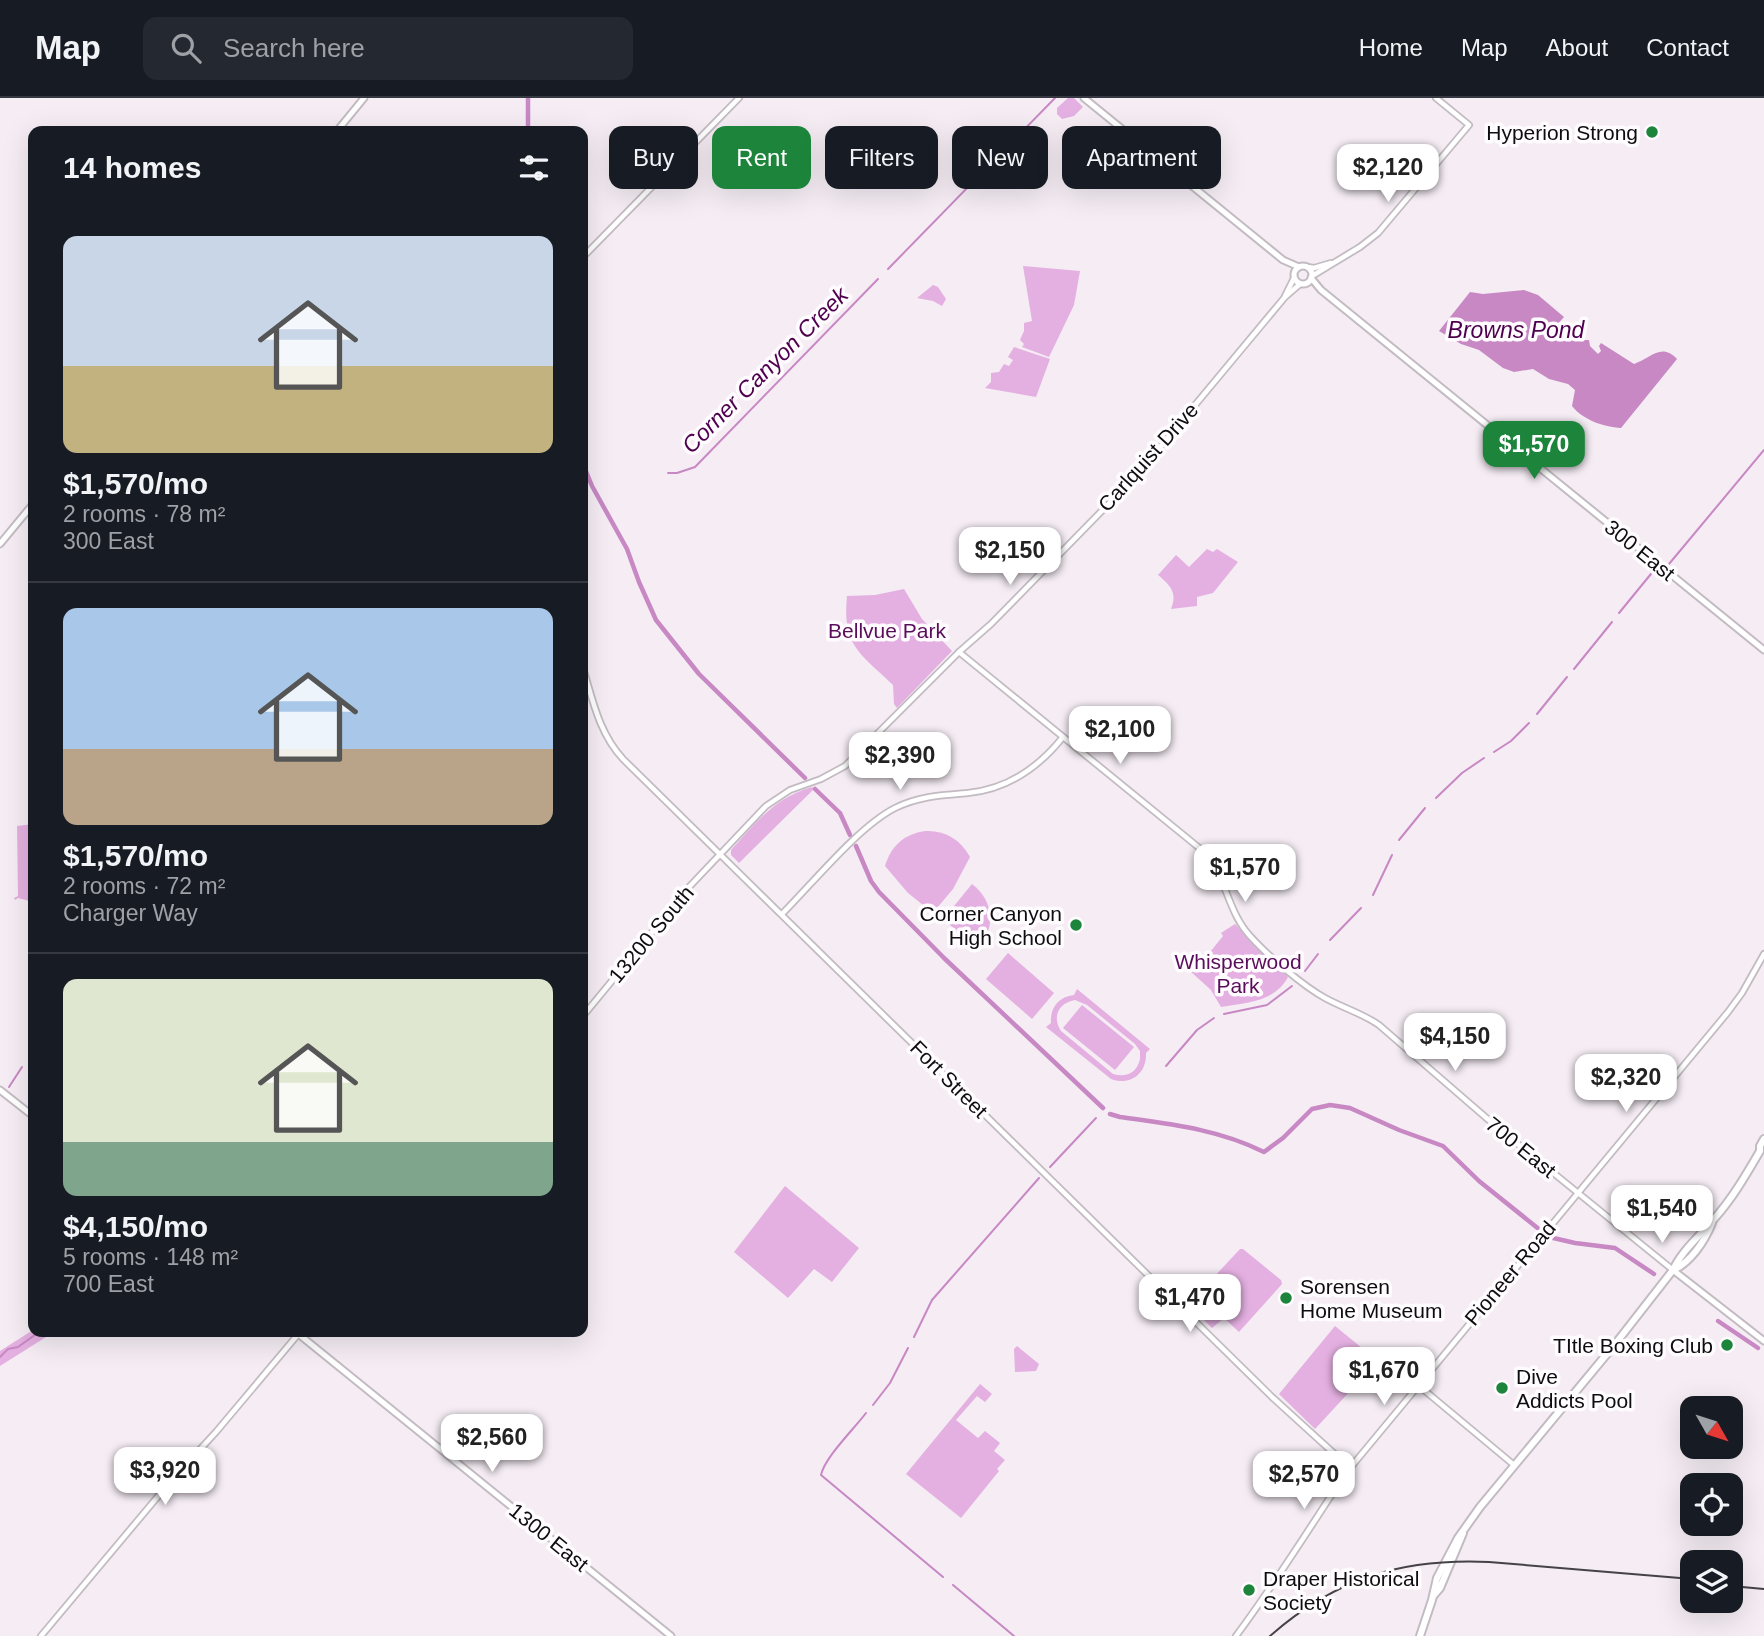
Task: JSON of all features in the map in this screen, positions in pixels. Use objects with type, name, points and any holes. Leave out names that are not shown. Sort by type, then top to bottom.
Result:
[{"type":"main road","points":[[341,126],[365,98]]},
{"type":"main road","points":[[1084,98],[1283,260],[1299,267],[1307,267]]},
{"type":"main road","points":[[1283,260],[1303,284],[1312,277]]},
{"type":"main road","points":[[1294,276],[1299,267]]},
{"type":"main road","name":"300 East","points":[[1307,267],[1321,290],[1764,650]]},
{"type":"main road","name":"300 East","points":[[1303,284],[1321,290]]},
{"type":"main road","points":[[0,544],[28,510]]},
{"type":"main road","points":[[0,1090],[28,1112]]},
{"type":"main road","points":[[1420,1636],[1437,1578],[1452,1548],[1478,1510],[1673,1270],[1683,1265],[1707,1235],[1762,1150],[1759,1146],[1764,1139]]},
{"type":"main road","name":"700 East","points":[[1673,1270],[1764,1341]]},
{"type":"main road","name":"1300 East","points":[[304,1337],[671,1636]]},
{"type":"street","points":[[588,252],[739,98]]},
{"type":"street","points":[[1312,277],[1360,247],[1386,225],[1469,125],[1436,98]]},
{"type":"street","points":[[1307,267],[1314,268],[1335,262]]},
{"type":"street","name":"Carlquist Drive","points":[[1285,297],[1294,276]]},
{"type":"street","name":"Carlquist Drive","points":[[720,853],[773,800],[790,790],[829,776],[845,766],[959,652],[991,624],[1136,476],[1285,297],[1303,284]]},
{"type":"street","points":[[782,914],[864,830],[886,813],[904,803],[925,797],[974,792],[1002,785],[1039,763],[1063,737],[959,652]]},
{"type":"street","name":"Fort Street","points":[[588,686],[597,717],[612,745],[1253,1378],[1350,1468]]},
{"type":"street","name":"700 East","points":[[1063,737],[1203,851],[1221,876],[1237,919],[1250,936],[1308,986],[1327,999],[1379,1025],[1497,1128],[1673,1270]]},
{"type":"street","name":"13200 South","points":[[588,1010],[720,853]]},
{"type":"street","name":"Pioneer Road","points":[[1236,1636],[1350,1468],[1728,1012],[1764,954]]},
{"type":"street","points":[[41,1636],[294,1337]]},
{"type":"street","points":[[1418,1385],[1514,1465]]},
{"type":"green space","points":[[1068,98],[1074,98],[1083,107],[1074,116],[1062,119],[1057,114],[1057,108]]},
{"type":"green space","points":[[1023,266],[1080,271],[1074,305],[1049,357],[1022,347],[1024,344],[1020,340],[1024,323],[1032,321]]},
{"type":"green space","points":[[933,285],[938,287],[946,299],[942,306],[917,298]]},
{"type":"green space","points":[[1014,347],[1050,359],[1036,397],[985,388],[991,382],[991,373],[999,372],[1004,364],[1009,366],[1013,360],[1008,357]]},
{"type":"green space","points":[[1207,549],[1213,552],[1217,549],[1238,562],[1213,593],[1197,597],[1197,606],[1171,609],[1174,598],[1172,590],[1158,575],[1176,555],[1189,567]]},
{"type":"green space","name":"Bellvue Park","points":[[904,589],[922,619],[952,651],[897,708],[894,704],[893,685],[863,656],[851,638],[847,626],[847,596],[875,595]]},
{"type":"green space","points":[[812,787],[814,789],[739,863],[731,855],[731,850],[767,812],[787,798]]},
{"type":"green space","points":[[28,825],[28,901],[14,898],[18,896],[17,826]]},
{"type":"green space","points":[[925,831],[939,832],[951,837],[962,845],[970,857],[953,889],[937,908],[928,909],[908,893],[885,866],[899,842]]},
{"type":"green space","points":[[972,884],[985,898],[990,915],[988,932],[978,948],[945,921],[945,917]]},
{"type":"green space","name":"Whisperwood Park","points":[[1235,924],[1288,977],[1275,992],[1259,1000],[1221,1007],[1211,990],[1190,971],[1194,972],[1223,936],[1221,933]]},
{"type":"green space","points":[[1008,953],[1054,993],[1032,1019],[986,979]]},
{"type":"green space","points":[[1077,989],[1150,1049],[1146,1053],[1144,1067],[1136,1076],[1125,1081],[1111,1079],[1046,1027],[1051,1023],[1056,1004],[1074,995]],"holes":[[[1075,1000],[1087,1005],[1140,1051],[1139,1064],[1130,1073],[1113,1074],[1061,1031],[1057,1021],[1061,1007]]]},
{"type":"green space","points":[[1082,1005],[1134,1047],[1115,1070],[1063,1028]]},
{"type":"green space","points":[[785,1186],[859,1248],[832,1282],[814,1269],[788,1298],[734,1252]]},
{"type":"green space","points":[[1240,1249],[1281,1280],[1282,1284],[1239,1332],[1224,1318],[1212,1328],[1198,1314],[1209,1302],[1199,1293]]},
{"type":"green space","points":[[1335,1326],[1378,1361],[1315,1429],[1279,1394]]},
{"type":"green space","points":[[28,1333],[28,1337],[46,1337],[0,1366],[0,1351]]},
{"type":"green space","points":[[1017,1346],[1039,1364],[1036,1371],[1015,1372],[1014,1349]]},
{"type":"green space","points":[[980,1384],[992,1394],[985,1402],[977,1396],[956,1420],[978,1438],[985,1431],[1000,1443],[994,1451],[1005,1460],[961,1518],[906,1474]]},
{"type":"water","name":"Browns Pond","points":[[1524,290],[1538,295],[1564,317],[1556,326],[1561,334],[1569,332],[1581,340],[1589,340],[1590,346],[1598,354],[1601,351],[1601,343],[1634,364],[1661,352],[1671,354],[1677,359],[1621,428],[1594,422],[1577,411],[1572,406],[1575,390],[1568,384],[1549,379],[1533,369],[1514,372],[1503,368],[1479,350],[1461,344],[1439,331],[1470,292],[1483,294]]},
{"type":"waterway","points":[[528,98],[528,126]]},
{"type":"waterway","name":"Corner Canyon Creek","points":[[888,269],[1055,98]]},
{"type":"waterway","name":"Corner Canyon Creek","points":[[668,473],[695,467],[878,279]]},
{"type":"waterway","points":[[1669,564],[1764,450]]},
{"type":"waterway","points":[[588,476],[627,549],[656,620],[699,674],[805,778]]},
{"type":"waterway","points":[[1619,613],[1655,569]]},
{"type":"waterway","points":[[1574,669],[1612,622]]},
{"type":"waterway","points":[[1537,714],[1567,677]]},
{"type":"waterway","points":[[1494,752],[1511,741],[1529,723]]},
{"type":"waterway","points":[[1436,798],[1462,773],[1484,758]]},
{"type":"waterway","points":[[815,789],[840,813],[850,835]]},
{"type":"waterway","points":[[1399,840],[1425,808]]},
{"type":"waterway","points":[[856,846],[871,881],[879,892],[944,958],[1103,1108]]},
{"type":"waterway","points":[[1373,895],[1392,855]]},
{"type":"waterway","points":[[1330,940],[1361,908]]},
{"type":"waterway","points":[[1305,971],[1318,954]]},
{"type":"waterway","points":[[1224,1014],[1267,1005],[1292,986]]},
{"type":"waterway","points":[[1166,1066],[1197,1030],[1214,1018]]},
{"type":"waterway","name":"Corner Canyon Creek","points":[[9,1087],[22,1067]]},
{"type":"waterway","points":[[1110,1114],[1211,1133],[1264,1152],[1283,1138],[1312,1109],[1330,1105],[1350,1108],[1443,1146],[1479,1181],[1540,1230]]},
{"type":"waterway","points":[[1050,1167],[1096,1118]]},
{"type":"waterway","points":[[914,1337],[932,1300],[1039,1178]]},
{"type":"waterway","points":[[1549,1237],[1615,1248],[1654,1274]]},
{"type":"waterway","points":[[1718,1321],[1758,1348]]},
{"type":"waterway","points":[[0,1357],[8,1349],[18,1347],[32,1337]]},
{"type":"waterway","points":[[873,1405],[890,1383],[908,1348]]},
{"type":"waterway","points":[[866,1413],[834,1452],[821,1475],[943,1577]]},
{"type":"waterway","points":[[953,1585],[1014,1636]]},
{"type":"tram line","points":[[1270,1636],[1320,1599],[1345,1586],[1399,1568],[1427,1564],[1489,1562],[1680,1578]]},
{"type":"tram line","points":[[1743,1587],[1764,1589]]},
{"type":"place","name":"Hyperion Strong","points":[[1652,132]]},
{"type":"place","name":"Corner Canyon High School","points":[[1076,925]]},
{"type":"place","name":"Sorensen Home Museum","points":[[1286,1298]]},
{"type":"place","name":"TItle Boxing Club","points":[[1727,1345]]},
{"type":"place","name":"Dive Addicts Pool","points":[[1502,1388]]},
{"type":"place","name":"Draper Historical Society","points":[[1249,1590]]}]
